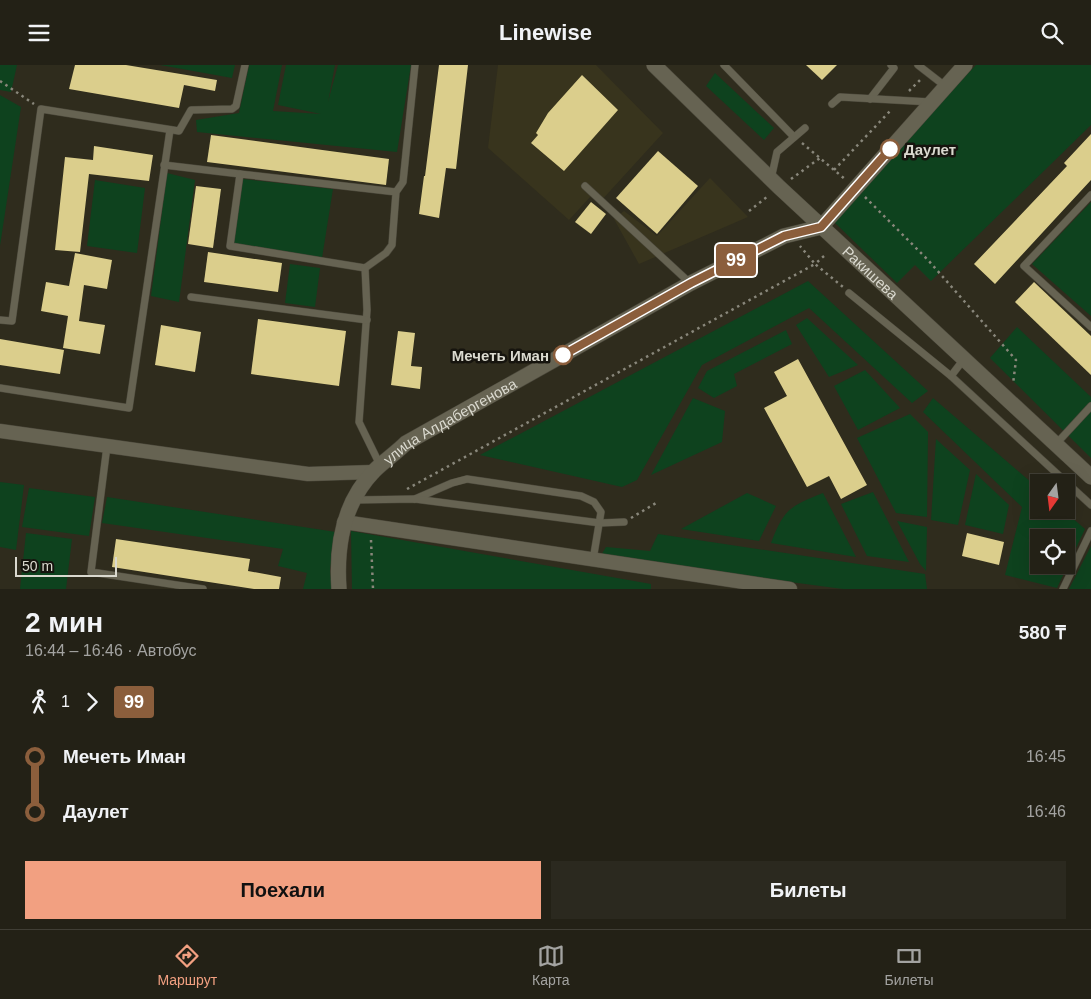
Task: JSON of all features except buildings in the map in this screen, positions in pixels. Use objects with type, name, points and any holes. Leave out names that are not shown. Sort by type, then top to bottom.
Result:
[{"type":"street","name":"Ракишева","points":[[654,65],[821,227],[1091,477]]},
{"type":"street","points":[[821,227],[965,65]]},
{"type":"street","name":"улица Алдабергенова","points":[[339,589],[337,561],[344,522],[354,500],[377,468],[406,443],[691,283],[789,234],[821,227]]},
{"type":"street","points":[[0,431],[308,474],[377,468]]},
{"type":"street","points":[[344,522],[593,561],[790,589]]},
{"type":"lane","points":[[0,320],[12,321],[41,109],[178,131],[182,128],[191,110],[232,109],[236,106],[245,65]]},
{"type":"lane","points":[[240,174],[230,246],[365,269],[386,253],[392,245],[396,192],[403,181],[415,65]]},
{"type":"lane","points":[[724,65],[794,137]]},
{"type":"lane","points":[[870,99],[894,68],[891,65]]},
{"type":"lane","points":[[918,65],[945,86]]},
{"type":"lane","points":[[832,104],[840,97],[931,102]]},
{"type":"lane","points":[[771,179],[777,152],[805,128]]},
{"type":"lane","points":[[0,388],[129,408],[170,130]]},
{"type":"lane","points":[[164,165],[396,192]]},
{"type":"lane","points":[[585,187],[691,283]]},
{"type":"lane","points":[[1091,195],[1024,266],[1091,327]]},
{"type":"lane","points":[[365,269],[367,320],[359,422],[377,468]]},
{"type":"lane","points":[[849,293],[951,377],[1091,505]]},
{"type":"lane","points":[[191,297],[367,320]]},
{"type":"lane","points":[[951,377],[964,359]]},
{"type":"lane","points":[[1056,444],[1091,406]]},
{"type":"lane","points":[[107,446],[91,572],[203,589]]},
{"type":"lane","points":[[415,499],[460,480],[474,479],[581,496],[598,506],[601,512],[593,561]]},
{"type":"lane","points":[[354,500],[415,499],[600,523],[624,522]]},
{"type":"lane","points":[[1063,589],[1091,531]]},
{"type":"path","points":[[834,170],[928,72]]},
{"type":"path","points":[[0,81],[41,109]]},
{"type":"path","points":[[794,137],[856,188],[928,260],[1016,360],[1014,379]]},
{"type":"path","points":[[789,234],[815,265],[849,293]]},
{"type":"path","points":[[387,499],[815,265],[824,256]]},
{"type":"path","points":[[624,522],[656,503]]},
{"type":"path","points":[[371,526],[373,589]]},
{"type":"shaded area","points":[[498,65],[596,65],[663,133],[600,202],[591,196],[569,220],[488,148]]},
{"type":"shaded area","points":[[710,178],[748,217],[639,264],[614,219],[624,211],[657,236]]},
{"type":"green space","points":[[0,65],[17,65],[11,92],[0,90]]},
{"type":"green space","points":[[160,65],[235,65],[232,78]]},
{"type":"green space","points":[[249,65],[282,65],[273,111],[321,114],[278,105],[286,65],[335,65],[328,102],[338,65],[411,65],[397,152],[197,132],[196,120],[239,113]]},
{"type":"green space","points":[[976,65],[1091,65],[1091,125],[931,281],[915,265],[897,283],[831,219]]},
{"type":"green space","points":[[715,73],[774,128],[764,140],[706,86]]},
{"type":"green space","points":[[0,95],[21,107],[0,246]]},
{"type":"green space","points":[[167,173],[195,180],[179,302],[151,296]]},
{"type":"green space","points":[[243,179],[333,189],[322,258],[233,243]]},
{"type":"green space","points":[[95,180],[145,188],[137,253],[87,246]]},
{"type":"green space","points":[[1091,202],[1091,316],[1032,264]]},
{"type":"green space","points":[[290,264],[320,268],[315,307],[285,303]]},
{"type":"green space","points":[[808,281],[928,391],[912,403],[809,308],[702,365],[637,480],[622,487],[480,455]]},
{"type":"green space","points":[[807,318],[858,365],[829,377],[796,325]]},
{"type":"green space","points":[[1017,327],[1091,397],[1091,458],[990,358]]},
{"type":"green space","points":[[786,330],[792,344],[734,374],[737,386],[714,398],[698,388],[707,371]]},
{"type":"green space","points":[[865,370],[900,408],[858,430],[834,386]]},
{"type":"green space","points":[[693,398],[725,411],[722,442],[651,475]]},
{"type":"green space","points":[[933,398],[1030,481],[1030,519],[1073,519],[1085,529],[1075,550],[1075,529],[1030,529],[1030,574],[1064,574],[1057,588],[1005,575],[1022,507],[923,412]]},
{"type":"green space","points":[[910,414],[928,432],[927,517],[896,513],[857,438]]},
{"type":"green space","points":[[936,439],[970,470],[958,525],[931,520]]},
{"type":"green space","points":[[976,474],[1009,505],[1003,534],[965,525]]},
{"type":"green space","points":[[0,482],[24,485],[16,550],[0,547]]},
{"type":"green space","points":[[29,488],[95,497],[89,536],[22,527]]},
{"type":"green space","points":[[873,492],[909,562],[867,556],[841,504]]},
{"type":"green space","points":[[747,493],[776,506],[759,541],[681,529]]},
{"type":"green space","points":[[823,493],[856,557],[771,543],[780,522],[790,510],[803,501]]},
{"type":"green space","points":[[107,497],[336,532],[330,569],[332,589],[303,589],[307,573],[278,566],[283,549],[102,523]]},
{"type":"green space","points":[[897,521],[927,527],[926,571],[920,564]]},
{"type":"green space","points":[[351,531],[651,584],[651,589],[352,589]]},
{"type":"green space","points":[[26,533],[72,539],[66,589],[20,589]]},
{"type":"green space","points":[[658,534],[925,574],[927,589],[843,589],[600,557],[606,547],[650,551]]},
{"type":"green space","points":[[1091,546],[1091,589],[1069,589]]},
{"type":"bus line","name":"99","points":[[563,355],[691,283],[784,236],[821,227],[890,149]]},
{"type":"place","name":"Даулет","points":[[890,149]]},
{"type":"place","name":"Мечеть Иман","points":[[563,355]]}]
